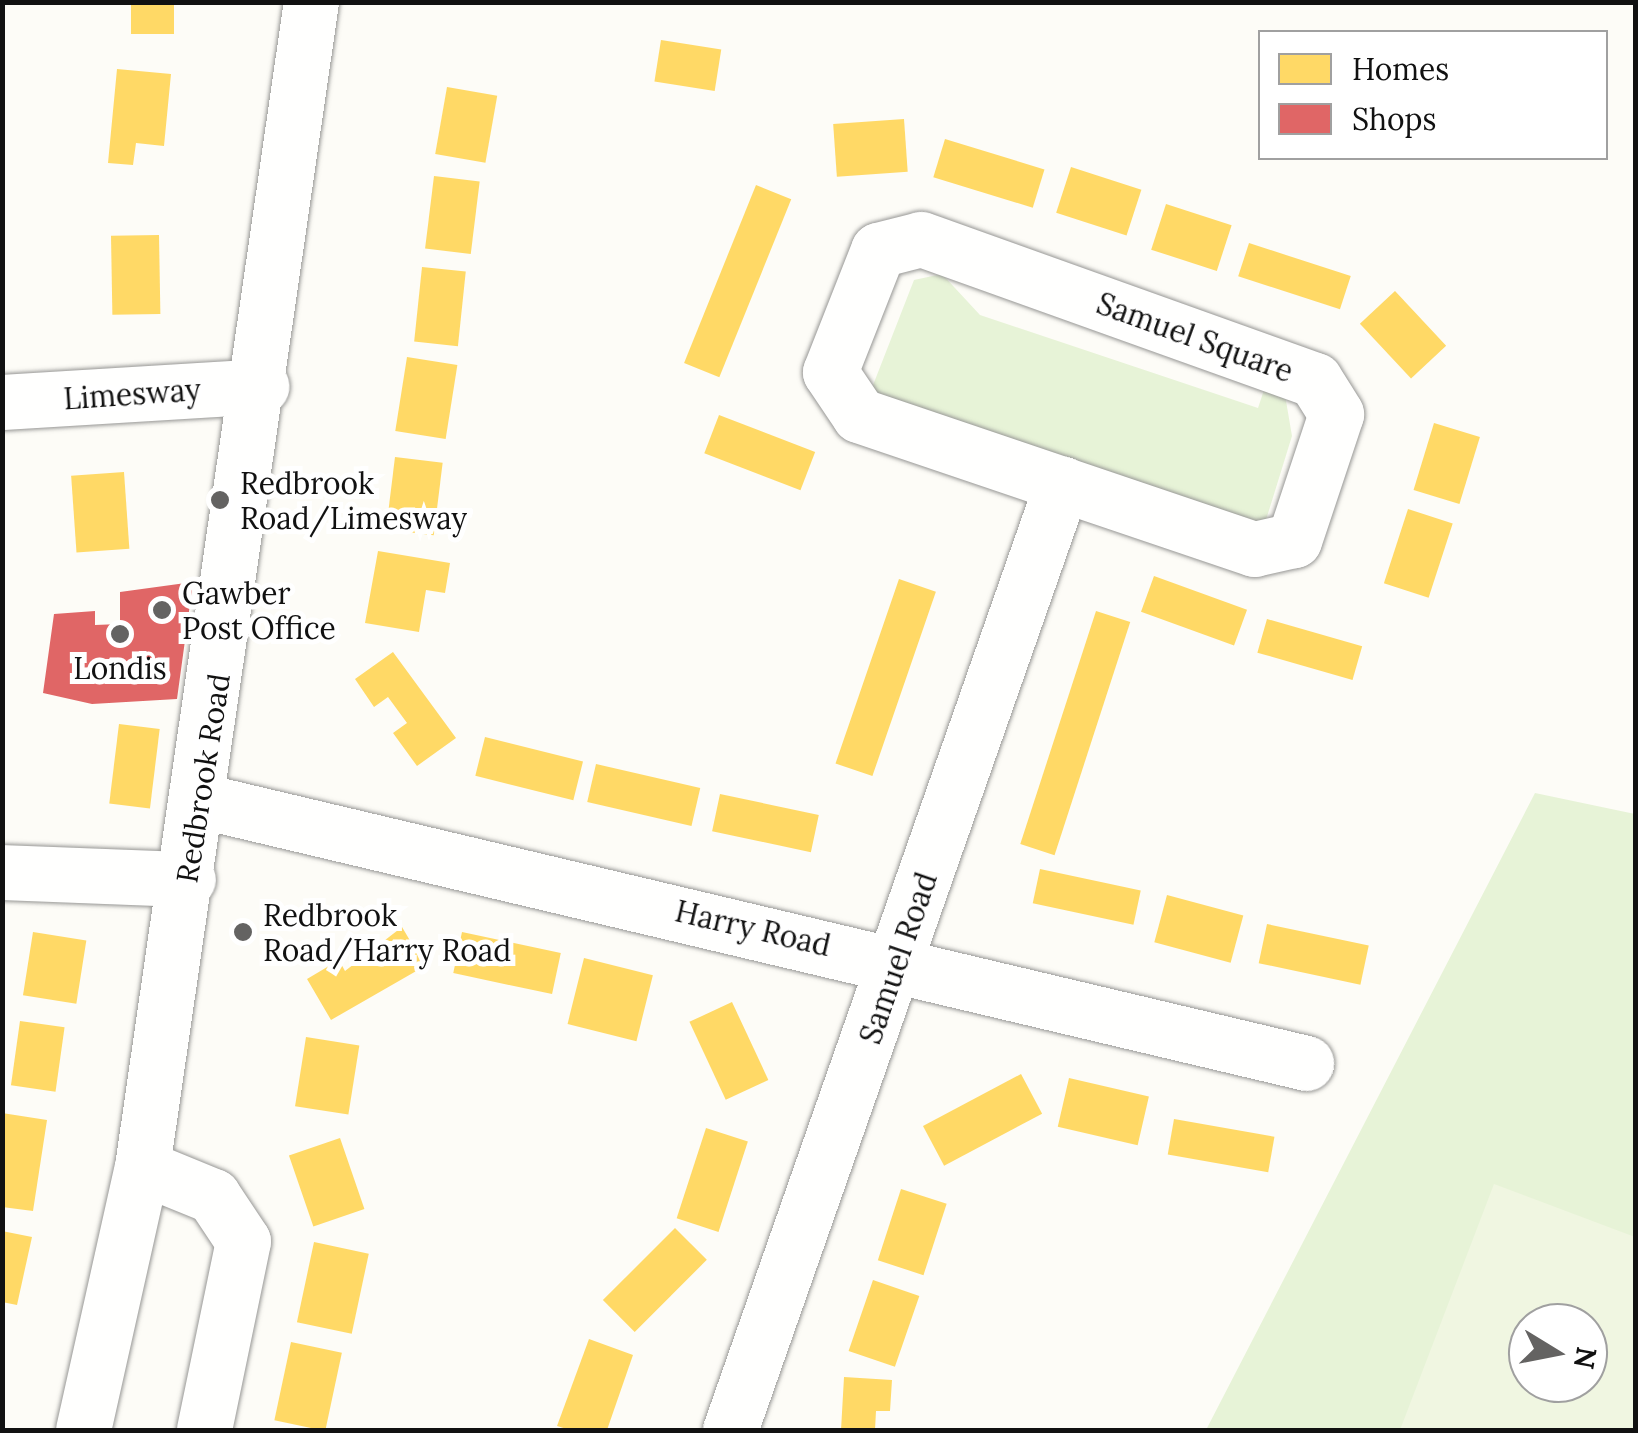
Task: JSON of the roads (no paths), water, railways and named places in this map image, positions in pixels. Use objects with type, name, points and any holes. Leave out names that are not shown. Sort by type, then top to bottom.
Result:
[{"type":"street","name":"Redbrook Road","points":[[84,1430],[142,1166],[188,879],[262,386],[311,2]]},
{"type":"street","name":"Samuel Square","points":[[921,239],[993,264],[1315,380],[1336,414],[1294,540],[1254,550],[1062,484],[859,415],[830,372],[878,250],[921,239]]},
{"type":"street","name":"Limesway","points":[[2,402],[262,386]]},
{"type":"street","name":"Samuel Road","points":[[730,1430],[1062,484]]},
{"type":"street","name":"Harry Road","points":[[198,800],[897,961],[1306,1063]]},
{"type":"street","points":[[2,872],[188,879]]},
{"type":"street","points":[[142,1166],[213,1196],[243,1241],[204,1430]]},
{"type":"place","name":"Redbrook Road/Limesway","points":[[220,500]]},
{"type":"place","name":"Gawber Post Office","points":[[162,610]]},
{"type":"place","name":"Londis","points":[[120,634]]},
{"type":"place","name":"Redbrook Road/Harry Road","points":[[243,932]]}]
